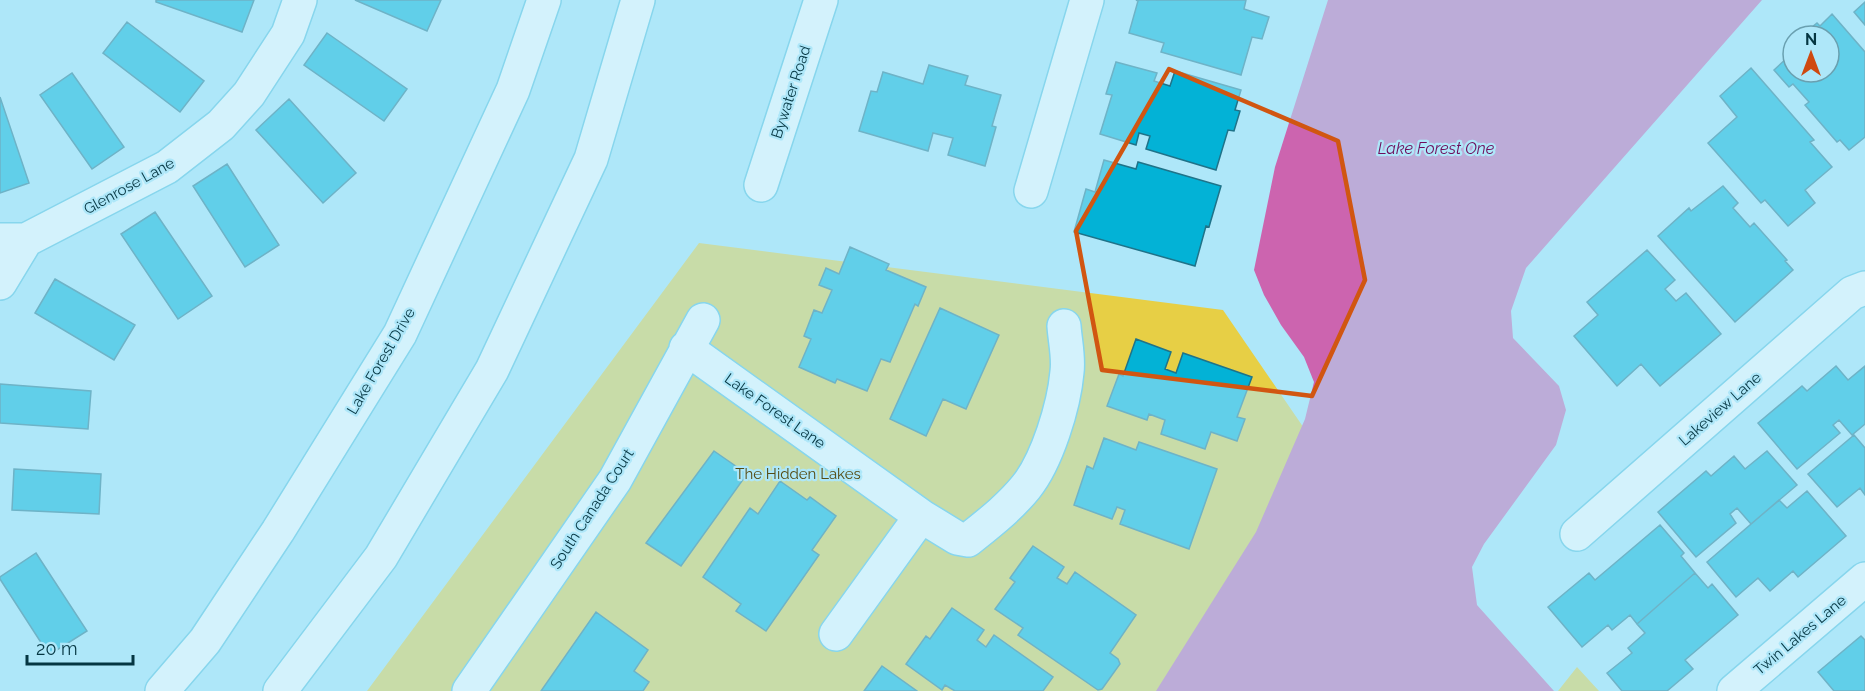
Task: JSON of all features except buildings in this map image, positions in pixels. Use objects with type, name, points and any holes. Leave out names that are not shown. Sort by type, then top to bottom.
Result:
[{"type":"street","name":"Glenrose Lane","points":[[0,283],[13,240],[167,167],[221,125],[249,94],[288,34],[300,0]]},
{"type":"street","name":"Lake Forest Drive","points":[[162,691],[212,631],[278,531],[400,334],[513,90],[544,0]]},
{"type":"street","points":[[280,691],[381,558],[492,370],[591,159],[638,0]]},
{"type":"street","name":"Bywater Road","points":[[761,184],[821,0]]},
{"type":"street","points":[[1030,191],[1087,0]]},
{"type":"street","name":"Lakeview Lane","points":[[1577,534],[1852,293],[1865,288]]},
{"type":"street","name":"South Canada Court","points":[[469,691],[615,480],[703,320]]},
{"type":"street","name":"Lake Forest Lane","points":[[686,348],[921,516],[957,538],[968,540],[1005,510],[1026,487],[1041,465],[1063,401],[1068,370],[1064,326]]},
{"type":"street","points":[[836,634],[921,516]]},
{"type":"street","name":"Twin Lakes Lane","points":[[1734,691],[1865,579]]},
{"type":"highlighted area","points":[[1169,69],[1338,141],[1365,280],[1312,396],[1102,370],[1076,231]]},
{"type":"green space","name":"The Hidden Lakes","points":[[699,243],[1223,310],[1484,691],[367,691]]},
{"type":"green space","points":[[1577,667],[1599,691],[1558,691]]},
{"type":"water","name":"Lake Forest One","points":[[1328,0],[1762,0],[1526,268],[1511,311],[1513,338],[1559,386],[1566,410],[1556,445],[1484,544],[1472,567],[1477,605],[1554,691],[1156,691],[1256,532],[1305,419],[1314,382],[1304,357],[1281,325],[1264,295],[1254,270],[1275,167]]}]
